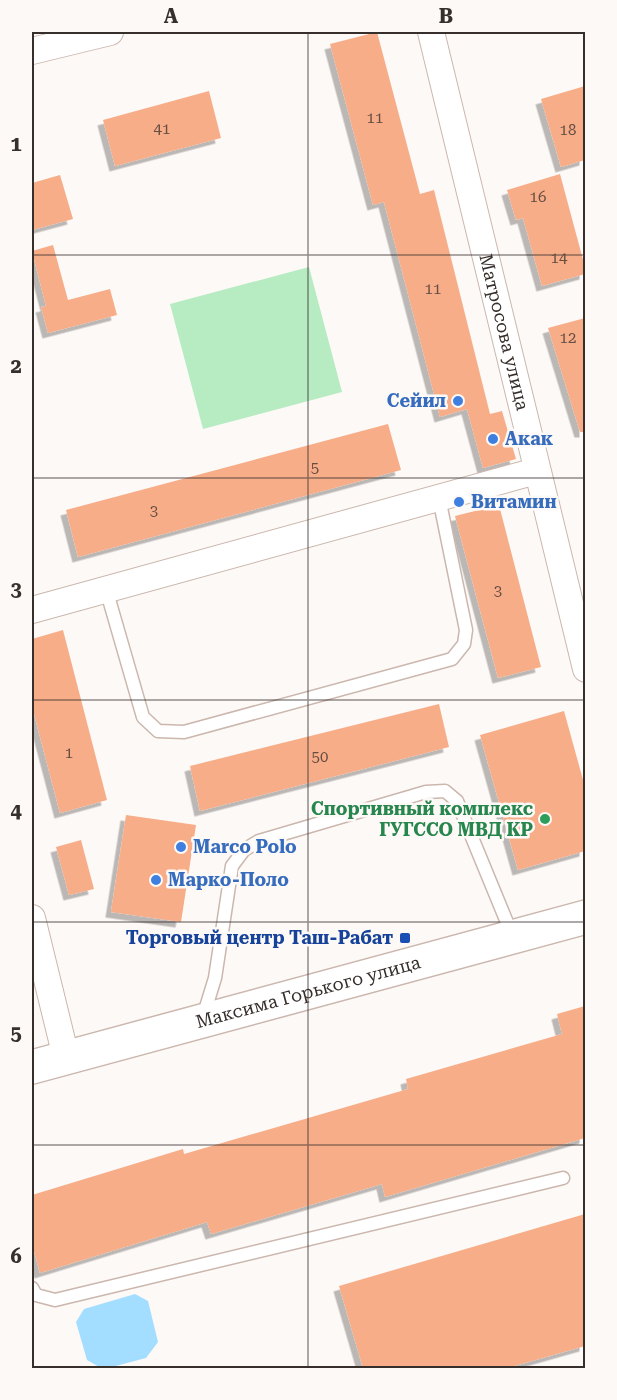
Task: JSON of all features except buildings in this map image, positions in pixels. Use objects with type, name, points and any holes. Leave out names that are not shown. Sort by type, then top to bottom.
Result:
[{"type":"main road","name":"Максима Горького улица","points":[[32,1067],[585,917]]},
{"type":"street","points":[[32,51],[110,32]]},
{"type":"street","name":"Матросова улица","points":[[430,32],[536,471],[576,598],[585,669]]},
{"type":"street","points":[[32,609],[536,471]]},
{"type":"street","points":[[32,918],[66,1057]]},
{"type":"lane","points":[[106,589],[143,717],[158,731],[184,732],[196,729],[452,658],[464,644],[466,630],[439,498]]},
{"type":"lane","points":[[202,1021],[214,978],[232,866],[244,850],[259,841],[426,792],[445,791],[457,801],[513,937]]},
{"type":"lane","points":[[32,1288],[36,1295],[55,1300],[563,1178]]},
{"type":"green space","points":[[309,267],[342,392],[203,429],[170,304]]},
{"type":"water","points":[[135,1294],[148,1301],[158,1342],[146,1358],[108,1368],[101,1368],[87,1360],[76,1322],[84,1309]]},
{"type":"place","name":"Сейил","points":[[458,401]]},
{"type":"place","name":"Акак","points":[[493,439]]},
{"type":"place","name":"Витамин","points":[[459,502]]},
{"type":"place","name":"Спортивный комплекс ГУГССО МВД КР","points":[[545,819]]},
{"type":"place","name":"Marco Polo","points":[[181,847]]},
{"type":"place","name":"Марко-Поло","points":[[156,880]]},
{"type":"place","name":"Торговый центр Таш-Рабат","points":[[405,938]]}]
